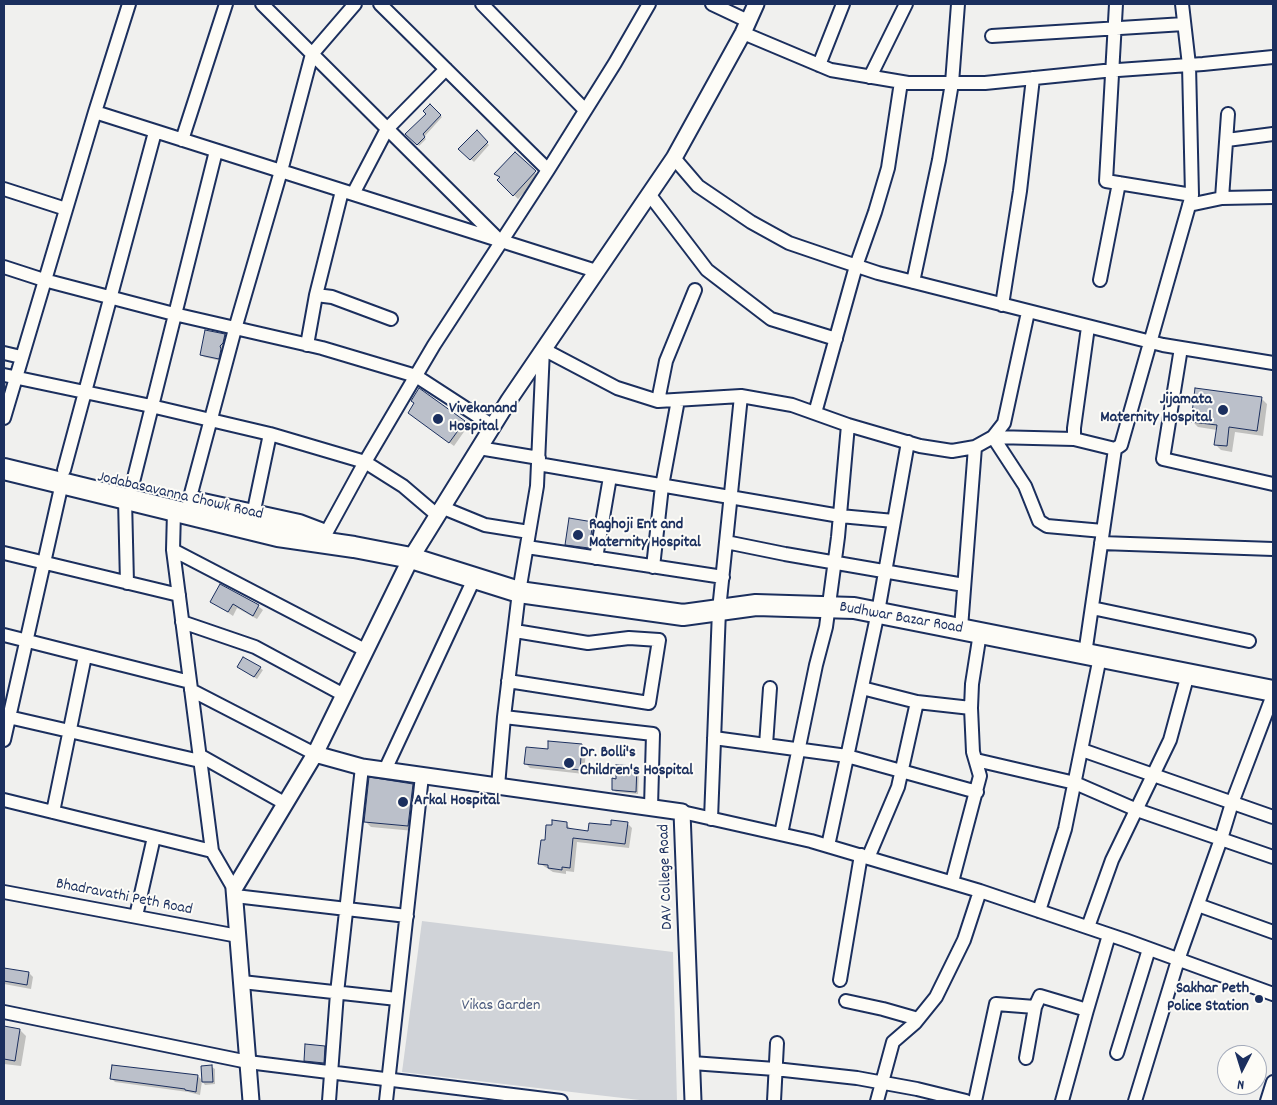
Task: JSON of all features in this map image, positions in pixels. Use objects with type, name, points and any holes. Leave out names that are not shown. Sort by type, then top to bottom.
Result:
[{"type":"highway","name":"Jodabasavanna Chowk Road","points":[[4,456],[63,476],[181,506],[278,536],[354,547],[411,558]]},
{"type":"highway","name":"Jodabasavanna Chowk Road","points":[[4,469],[63,476]]},
{"type":"highway","name":"Jodabasavanna Chowk Road","points":[[181,506],[253,515],[299,525],[354,547]]},
{"type":"highway","name":"Budhwar Bazar Road","points":[[411,558],[519,592],[683,615],[756,605],[854,608],[1188,674],[1273,693]]},
{"type":"street","points":[[4,418],[10,376],[21,357],[129,4]]},
{"type":"street","points":[[182,140],[226,4]]},
{"type":"street","points":[[262,4],[500,241]]},
{"type":"street","points":[[251,1101],[234,893],[212,851],[174,550],[181,506],[211,420],[312,54],[355,4]]},
{"type":"street","points":[[380,4],[548,170]]},
{"type":"street","points":[[482,4],[586,110]]},
{"type":"street","points":[[325,535],[365,462],[434,345],[586,110],[649,4]]},
{"type":"street","points":[[712,4],[745,27],[831,70],[901,82],[985,82],[1273,57]]},
{"type":"street","points":[[234,893],[315,754],[411,558],[543,349],[674,158],[756,4]]},
{"type":"street","points":[[819,65],[843,4]]},
{"type":"street","points":[[870,77],[906,4]]},
{"type":"street","points":[[913,282],[939,160],[952,83],[958,4]]},
{"type":"street","points":[[1116,4],[1106,181],[1191,200],[1273,197]]},
{"type":"street","points":[[1039,911],[1066,829],[1082,750],[1093,655],[1092,608],[1115,449],[1121,444],[1191,200],[1189,65],[1182,4]]},
{"type":"street","points":[[992,36],[1184,24]]},
{"type":"street","points":[[307,345],[316,295],[348,192],[387,129],[446,69]]},
{"type":"street","points":[[1002,305],[1020,191],[1034,78]]},
{"type":"street","points":[[815,413],[856,266],[888,168],[901,82]]},
{"type":"street","points":[[95,112],[596,271]]},
{"type":"street","points":[[1222,198],[1228,114]]},
{"type":"street","points":[[4,740],[6,717],[26,641],[63,476],[155,132]]},
{"type":"street","points":[[1226,140],[1273,134]]},
{"type":"street","points":[[127,583],[128,492],[216,151]]},
{"type":"street","points":[[674,158],[698,186],[751,222],[789,242],[856,266],[1028,312],[1151,342],[1273,363]]},
{"type":"street","points":[[1100,280],[1119,183]]},
{"type":"street","points":[[4,189],[66,209]]},
{"type":"street","points":[[649,194],[707,270],[771,319],[836,339]]},
{"type":"street","points":[[4,267],[111,298],[307,345],[416,376],[493,426]]},
{"type":"street","points":[[658,401],[666,361],[695,290]]},
{"type":"street","points":[[316,295],[332,297],[391,319]]},
{"type":"street","points":[[543,349],[618,388],[658,401],[741,396],[792,405],[848,425],[920,446],[952,451],[975,446],[993,437],[1004,423],[1028,312]]},
{"type":"street","points":[[1074,439],[1088,326]]},
{"type":"street","points":[[1181,348],[1163,459],[1273,484]]},
{"type":"street","points":[[498,786],[519,592],[537,486],[543,349]]},
{"type":"street","points":[[4,353],[21,357]]},
{"type":"street","points":[[10,376],[270,434],[365,462],[439,511],[485,525],[529,532]]},
{"type":"street","points":[[712,818],[718,610],[741,396]]},
{"type":"street","points":[[653,566],[662,486],[678,400]]},
{"type":"street","points":[[781,834],[816,664],[826,627],[840,516],[848,425]]},
{"type":"street","points":[[253,515],[270,434]]},
{"type":"street","points":[[993,437],[1074,439],[1115,449]]},
{"type":"street","points":[[993,437],[1025,486],[1039,521],[1047,526],[1102,537],[1273,549]]},
{"type":"street","points":[[828,846],[878,612],[908,442]]},
{"type":"street","points":[[952,882],[980,776],[974,752],[971,708],[970,631],[964,585],[975,446]]},
{"type":"street","points":[[479,448],[610,477],[840,516],[894,522]]},
{"type":"street","points":[[596,558],[610,477]]},
{"type":"street","points":[[726,542],[964,585]]},
{"type":"street","points":[[527,547],[723,577]]},
{"type":"street","points":[[174,550],[365,650]]},
{"type":"street","points":[[4,553],[179,596]]},
{"type":"street","points":[[385,770],[474,579]]},
{"type":"street","points":[[1092,608],[1249,641]]},
{"type":"street","points":[[182,622],[255,648],[344,695]]},
{"type":"street","points":[[508,681],[649,703],[659,640],[629,638],[588,642],[515,631]]},
{"type":"street","points":[[4,636],[85,656],[190,686],[315,754]]},
{"type":"street","points":[[53,812],[85,656]]},
{"type":"street","points":[[1088,927],[1112,860],[1170,740],[1188,674]]},
{"type":"street","points":[[766,745],[770,688]]},
{"type":"street","points":[[862,688],[917,702],[971,708]]},
{"type":"street","points":[[1135,1101],[1178,960],[1232,803],[1273,693]]},
{"type":"street","points":[[840,980],[865,856],[898,787],[917,702]]},
{"type":"street","points":[[6,717],[199,758],[286,804]]},
{"type":"street","points":[[504,717],[653,734],[651,807]]},
{"type":"street","points":[[714,738],[847,756],[977,792]]},
{"type":"street","points":[[1082,750],[1273,817]]},
{"type":"street","name":"DAV College Road","points":[[315,754],[362,767],[682,812],[693,1101]]},
{"type":"street","points":[[976,760],[1075,783],[1137,810],[1273,857]]},
{"type":"street","points":[[330,1101],[337,993],[362,767]]},
{"type":"street","points":[[386,1101],[422,776]]},
{"type":"street","points":[[4,800],[212,851]]},
{"type":"street","points":[[682,812],[828,846],[952,882],[1088,927],[1273,994]]},
{"type":"street","points":[[136,916],[154,837]]},
{"type":"street","points":[[877,1101],[893,1042],[918,1019],[936,997],[964,940],[980,891]]},
{"type":"street","name":"Bhadravathi Peth Road","points":[[4,892],[238,936]]},
{"type":"street","points":[[234,893],[407,916]]},
{"type":"street","points":[[1198,905],[1273,932]]},
{"type":"street","points":[[1062,1101],[1108,935]]},
{"type":"street","points":[[1117,1053],[1149,950]]},
{"type":"street","points":[[242,982],[397,999]]},
{"type":"street","points":[[1026,1058],[1035,1007],[1040,996],[1087,1010]]},
{"type":"street","points":[[846,1001],[918,1019]]},
{"type":"street","points":[[975,1101],[996,1004],[1035,1007]]},
{"type":"street","points":[[4,1012],[248,1062],[388,1080],[502,1098],[555,1101]]},
{"type":"street","points":[[774,1101],[777,1043]]},
{"type":"street","points":[[692,1063],[775,1069],[882,1082],[966,1101]]},
{"type":"street","points":[[1267,1101],[1273,1082]]},
{"type":"green space","name":"Vikas Garden","points":[[422,921],[673,952],[677,1101],[648,1101],[402,1072]]},
{"type":"building","points":[[430,104],[441,115],[423,134],[425,137],[417,145],[405,134],[426,114],[423,111]]},
{"type":"building","points":[[477,130],[488,142],[470,160],[458,149]]},
{"type":"building","points":[[515,152],[536,171],[513,196],[497,180],[500,177],[494,174]]},
{"type":"building","points":[[205,330],[225,334],[223,343],[220,346],[219,359],[200,355]]},
{"type":"building","points":[[419,388],[465,421],[449,443],[408,413],[414,403],[411,401]]},
{"type":"building","points":[[1195,388],[1262,397],[1257,431],[1229,427],[1227,446],[1214,445],[1217,425],[1191,422]]},
{"type":"building","points":[[569,518],[593,522],[589,548],[565,545]]},
{"type":"building","points":[[220,584],[259,605],[253,616],[233,604],[228,612],[210,602]]},
{"type":"building","points":[[243,657],[261,667],[254,677],[237,667]]},
{"type":"building","points":[[548,741],[582,744],[580,770],[524,764],[526,747],[548,749]]},
{"type":"building","points":[[616,765],[637,766],[636,792],[612,790],[612,778],[616,779]]},
{"type":"building","points":[[369,777],[413,784],[408,826],[364,822]]},
{"type":"building","points":[[552,820],[567,822],[567,828],[588,831],[589,823],[611,825],[611,820],[628,822],[625,844],[573,838],[570,868],[562,867],[562,870],[548,868],[548,865],[538,864],[541,840],[545,840],[546,825],[552,825]]},
{"type":"building","points":[[4,968],[29,972],[27,985],[4,981]]},
{"type":"building","points":[[4,1026],[20,1029],[15,1061],[4,1059]]},
{"type":"building","points":[[305,1044],[325,1046],[324,1063],[304,1061]]},
{"type":"building","points":[[112,1065],[198,1075],[196,1092],[110,1079]]},
{"type":"building","points":[[212,1065],[213,1082],[202,1082],[201,1066]]},
{"type":"place","name":"Jijamata Maternity Hospital","points":[[1223,410]]},
{"type":"place","name":"Vivekanand Hospital","points":[[438,419]]},
{"type":"place","name":"Raghoji Ent and Maternity Hospital","points":[[578,535]]},
{"type":"place","name":"Dr. Bolli's Children's Hospital","points":[[569,763]]},
{"type":"place","name":"Arkal Hospital","points":[[403,802]]},
{"type":"place","name":"Sakhar Peth Police Station","points":[[1259,999]]}]
